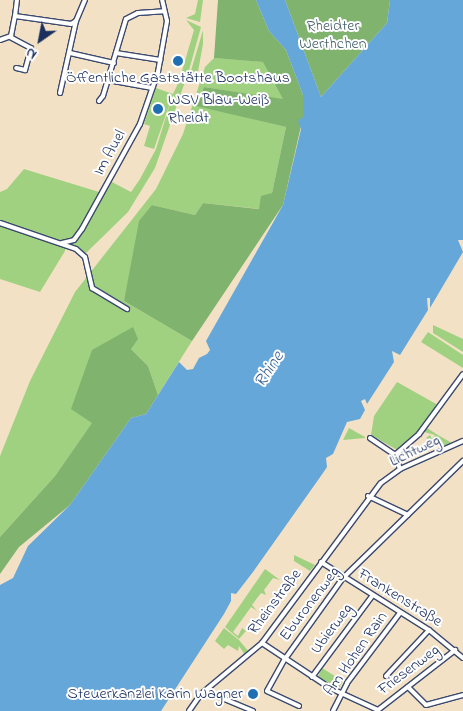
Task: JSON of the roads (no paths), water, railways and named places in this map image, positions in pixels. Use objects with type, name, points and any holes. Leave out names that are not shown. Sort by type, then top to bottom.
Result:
[{"type":"street","points":[[10,37],[17,0]]},
{"type":"street","points":[[60,93],[76,20],[86,0]]},
{"type":"street","name":"Im Auel","points":[[62,243],[74,240],[82,229],[132,141],[152,88],[160,60],[168,19],[162,0]]},
{"type":"street","points":[[99,101],[114,63],[126,19],[131,15],[164,11]]},
{"type":"street","points":[[15,16],[71,24],[76,20]]},
{"type":"street","points":[[0,40],[10,37],[31,48],[25,70],[16,68]]},
{"type":"street","points":[[70,53],[114,63]]},
{"type":"street","points":[[116,53],[160,60]]},
{"type":"street","points":[[108,80],[152,88]]},
{"type":"street","points":[[0,223],[76,249],[85,257],[92,288],[127,309]]},
{"type":"street","points":[[395,455],[419,434],[463,374]]},
{"type":"street","points":[[457,382],[463,386]]},
{"type":"street","points":[[370,438],[395,455],[400,469]]},
{"type":"street","name":"Lichtweg","points":[[368,496],[400,469],[463,442]]},
{"type":"street","points":[[368,496],[408,515],[463,461]]},
{"type":"street","name":"Rheinstraße","points":[[189,711],[205,691],[262,643],[368,496]]},
{"type":"street","name":"Eburonenweg","points":[[299,706],[267,691],[285,659],[343,578],[408,515]]},
{"type":"street","name":"Frankenstraße","points":[[321,562],[343,578],[429,630],[463,658]]},
{"type":"street","name":"Ubierweg","points":[[312,677],[373,595]]},
{"type":"street","name":"Am Hohen Rain","points":[[333,711],[340,694],[400,612]]},
{"type":"street","points":[[386,676],[429,630]]},
{"type":"street","points":[[262,643],[340,694],[378,710]]},
{"type":"street","name":"Friesenweg","points":[[378,710],[455,650]]},
{"type":"street","points":[[408,687],[426,705],[463,695]]},
{"type":"street","points":[[205,691],[253,711]]},
{"type":"water","name":"Rhine","points":[[256,0],[285,0],[321,97],[387,23],[390,0],[463,0],[463,240],[458,240],[463,252],[430,308],[430,298],[427,298],[428,310],[400,355],[392,351],[394,362],[367,404],[365,399],[361,401],[365,410],[360,419],[347,422],[333,454],[326,458],[327,467],[323,473],[253,572],[236,594],[231,593],[231,601],[224,614],[161,711],[0,711],[0,585],[13,578],[28,546],[70,505],[131,418],[146,414],[179,362],[187,370],[193,369],[199,358],[210,350],[206,341],[283,205],[301,129],[298,121],[303,117],[303,95],[286,50],[269,31]]},
{"type":"place","name":"Öffentliche Gaststätte Bootshaus","points":[[178,61]]},
{"type":"place","name":"WSV Blau-Weiß Rheidt","points":[[158,109]]},
{"type":"place","name":"Steuerkanzlei Karin Wagner","points":[[253,694]]},
{"type":"park label","name":"Rheidter Werthchen","points":[[333,35]]}]
